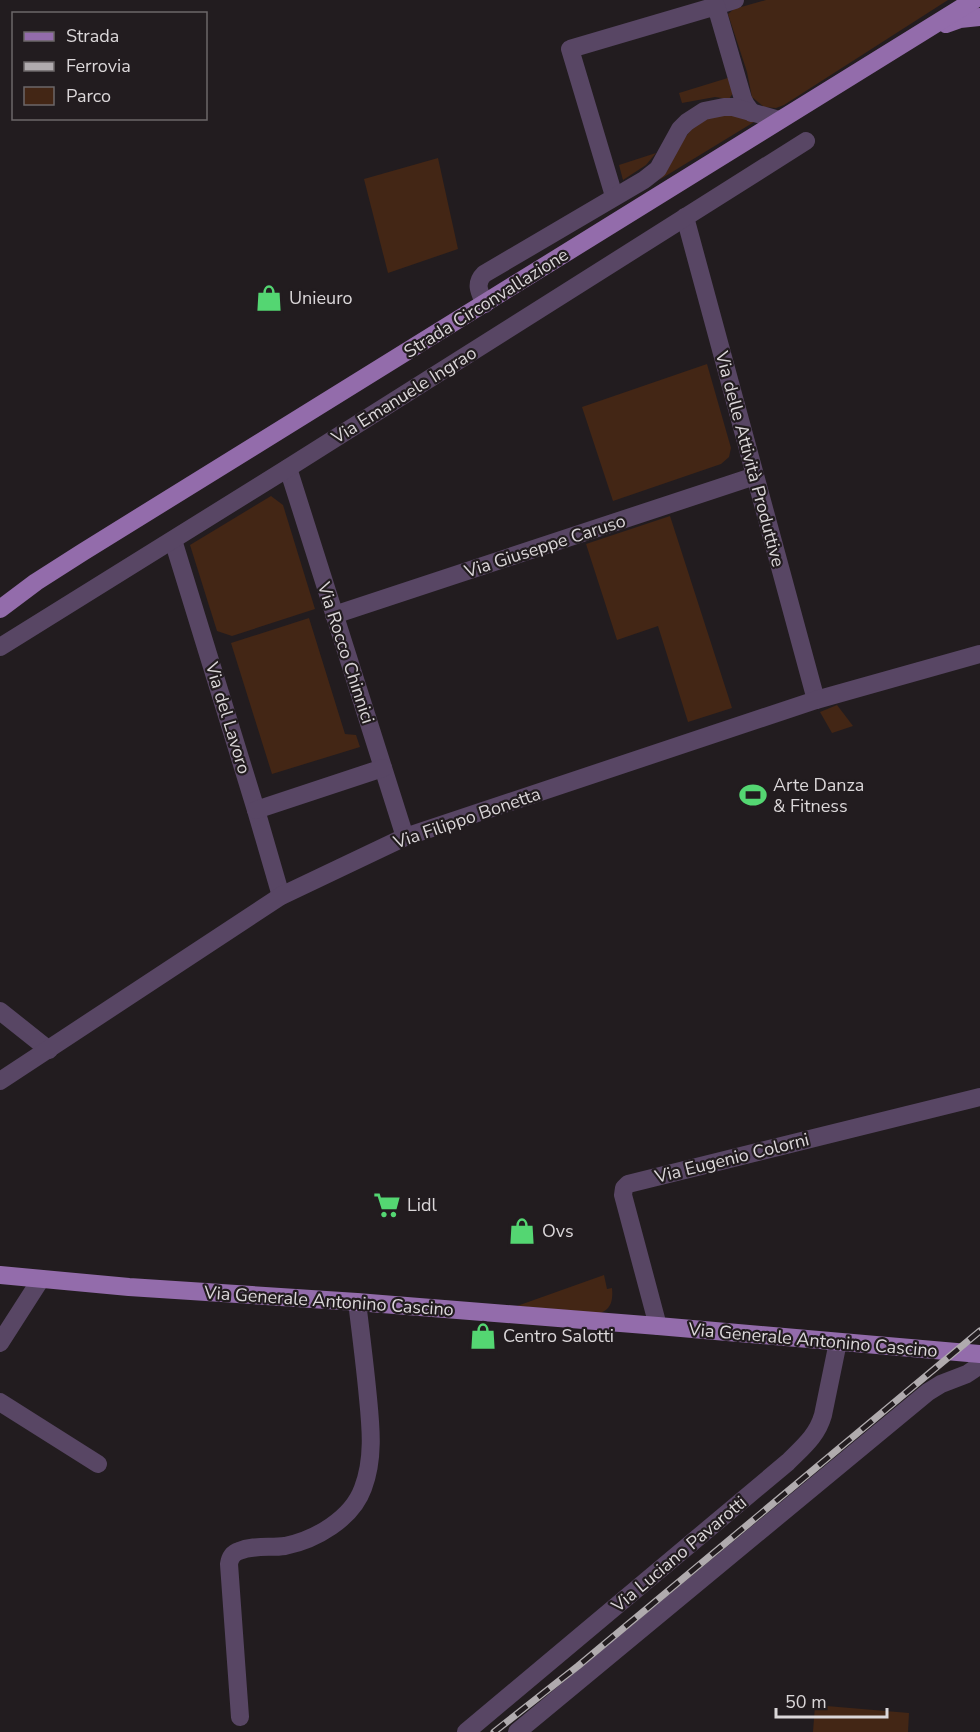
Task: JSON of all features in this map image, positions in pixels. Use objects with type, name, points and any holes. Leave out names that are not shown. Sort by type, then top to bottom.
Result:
[{"type":"main road","name":"Strada Circonvallazione","points":[[0,609],[36,582],[83,552],[974,0]]},
{"type":"main road","points":[[924,31],[960,19],[980,17]]},
{"type":"main road","name":"Via Generale Antonino Cascino","points":[[0,1275],[129,1287],[357,1302],[658,1326],[980,1355]]},
{"type":"street","points":[[614,196],[570,49],[735,0]]},
{"type":"street","points":[[716,6],[743,99],[752,112]]},
{"type":"street","points":[[485,304],[478,287],[478,282],[484,274],[644,180],[658,169],[680,129],[696,116],[704,111],[724,107],[743,109],[779,120]]},
{"type":"street","name":"Via Emanuele Ingrao","points":[[0,647],[806,141]]},
{"type":"street","name":"Via delle Attività Produttive","points":[[685,217],[816,700]]},
{"type":"street","name":"Via Rocco Chinnici","points":[[288,468],[405,837]]},
{"type":"street","name":"Via Giuseppe Caruso","points":[[334,615],[755,476]]},
{"type":"street","name":"Via del Lavoro","points":[[173,540],[281,896]]},
{"type":"street","name":"Via Filippo Bonetta","points":[[0,1081],[281,896],[405,837],[816,700],[980,654]]},
{"type":"street","points":[[256,810],[383,768]]},
{"type":"street","points":[[0,1011],[49,1050]]},
{"type":"street","name":"Via Eugenio Colorni","points":[[658,1326],[623,1195],[624,1188],[628,1184],[980,1097]]},
{"type":"street","points":[[0,1343],[41,1279]]},
{"type":"street","points":[[240,1717],[230,1558],[243,1549],[284,1546],[313,1536],[339,1520],[350,1510],[364,1488],[372,1441],[357,1302]]},
{"type":"street","name":"Via Luciano Pavarotti","points":[[466,1732],[779,1470],[815,1436],[823,1415],[838,1342]]},
{"type":"street","points":[[517,1732],[928,1392],[941,1384],[967,1374],[976,1367],[980,1355]]},
{"type":"street","points":[[0,1402],[98,1464]]},
{"type":"green space","points":[[766,0],[948,0],[776,108],[764,107],[752,97],[747,72],[728,14],[734,9]]},
{"type":"green space","points":[[731,77],[733,93],[729,99],[715,97],[682,103],[679,93]]},
{"type":"green space","points":[[723,114],[740,115],[754,122],[659,180],[667,171],[676,148],[698,122]]},
{"type":"green space","points":[[656,153],[646,165],[623,180],[619,165]]},
{"type":"green space","points":[[438,158],[458,249],[388,273],[364,179]]},
{"type":"green space","points":[[707,364],[731,448],[729,457],[721,464],[613,501],[582,407]]},
{"type":"green space","points":[[271,496],[283,505],[315,609],[232,636],[217,631],[190,545]]},
{"type":"green space","points":[[670,516],[732,708],[688,722],[658,626],[617,640],[586,544]]},
{"type":"green space","points":[[309,618],[345,734],[356,735],[360,747],[272,774],[231,643]]},
{"type":"green space","points":[[837,705],[853,726],[832,733],[820,712]]},
{"type":"green space","points":[[604,1275],[607,1289],[612,1288],[612,1296],[609,1306],[600,1313],[517,1306]]},
{"type":"green space","points":[[815,1705],[909,1713],[908,1732],[813,1732]]},
{"type":"railway","points":[[494,1732],[578,1666],[980,1331]]},
{"type":"place","name":"Unieuro","points":[[269,298]]},
{"type":"place","name":"Arte Danza & Fitness","points":[[753,795]]},
{"type":"place","name":"Lidl","points":[[387,1205]]},
{"type":"place","name":"Ovs","points":[[522,1231]]},
{"type":"place","name":"Centro Salotti","points":[[483,1336]]}]
